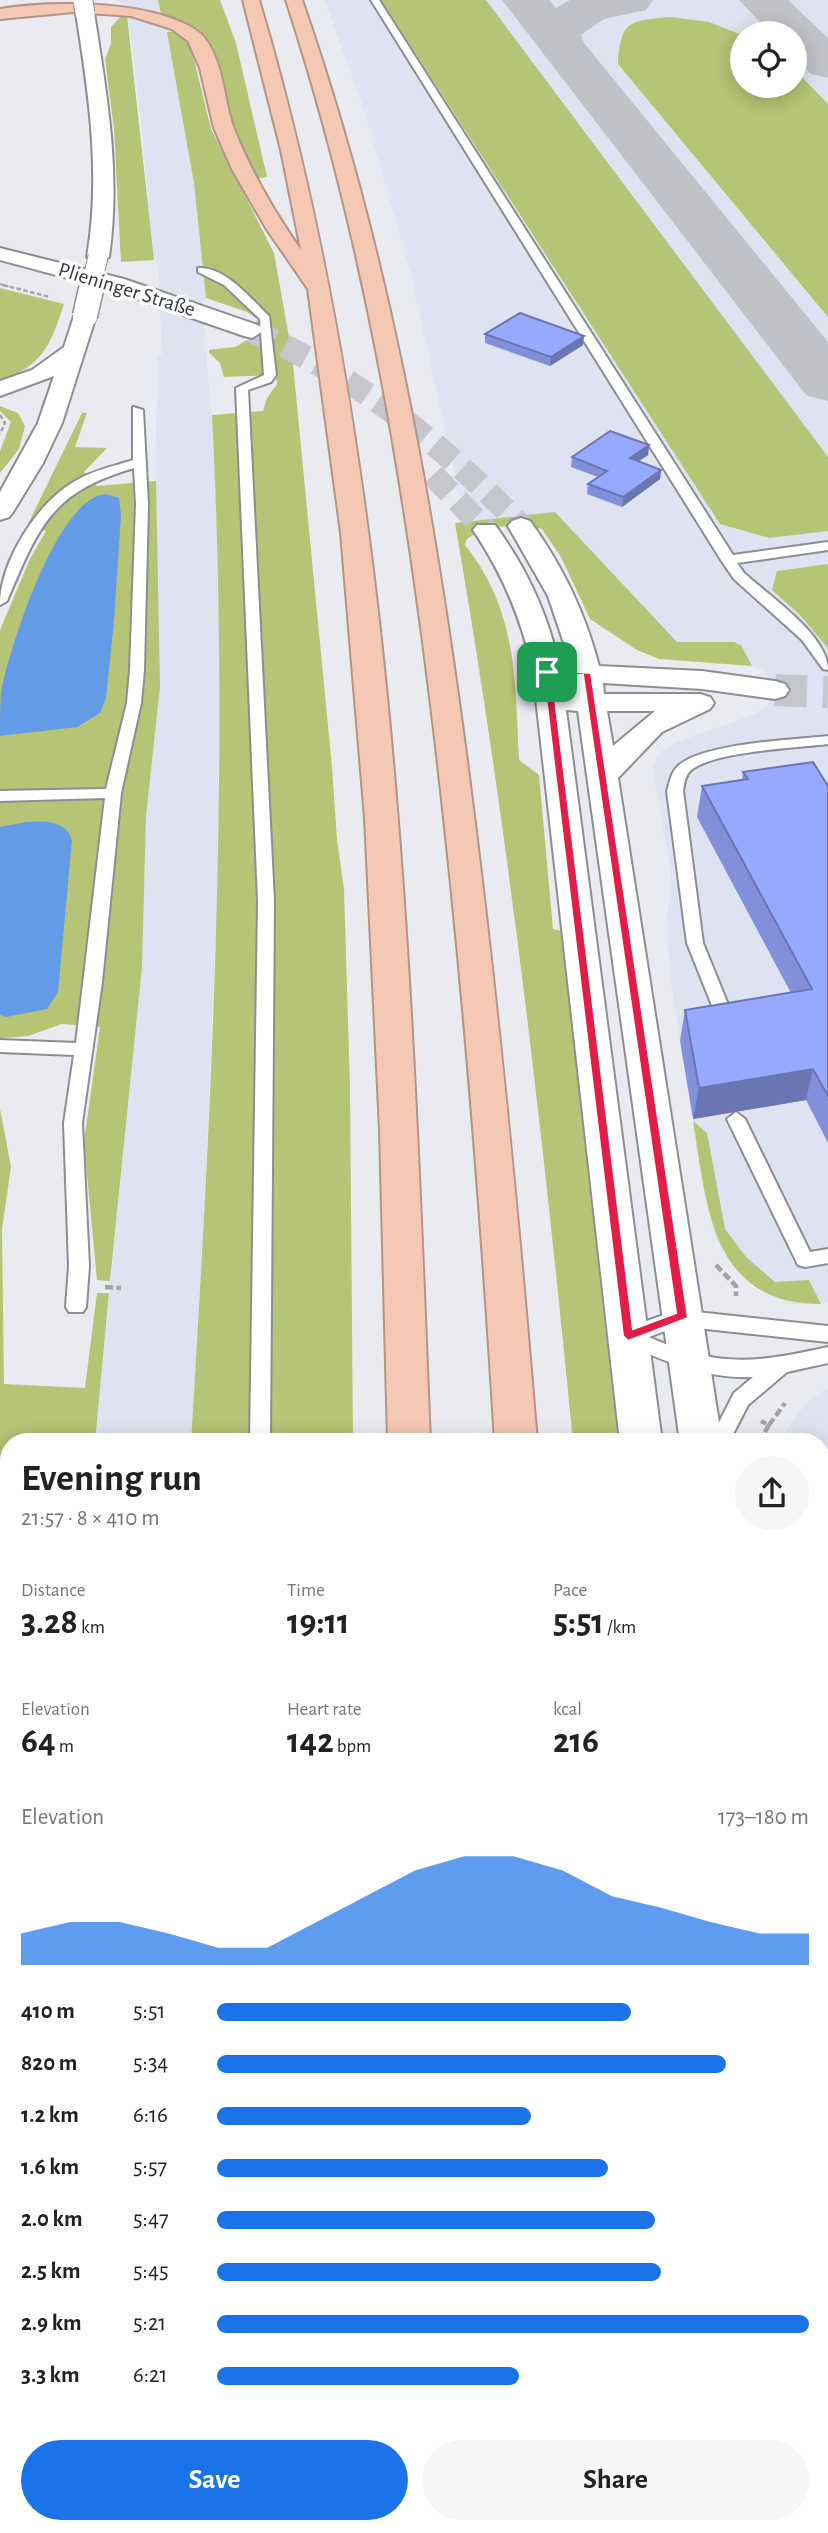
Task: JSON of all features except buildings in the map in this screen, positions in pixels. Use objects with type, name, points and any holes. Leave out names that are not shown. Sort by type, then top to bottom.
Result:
[{"type":"highway","points":[[251,0],[287,130],[320,291],[352,519],[382,828],[402,1208],[409,1433]]},
{"type":"highway","points":[[295,0],[334,124],[368,254],[402,420],[427,572],[475,965],[515,1433]]},
{"type":"highway","points":[[0,14],[56,7],[117,9],[161,18],[190,33],[202,49],[215,104],[239,162],[279,235],[320,291]]},
{"type":"main road","points":[[0,512],[35,454],[58,398],[85,316],[103,228],[104,192],[95,88],[84,5]]},
{"type":"main road","name":"Plieninger Straße","points":[[0,254],[116,284],[244,337],[0,275]]},
{"type":"main road","points":[[0,388],[40,375],[75,349]]},
{"type":"main road","points":[[0,396],[58,398]]},
{"type":"main road","points":[[521,527],[557,586],[587,673],[700,1433]]},
{"type":"main road","points":[[486,530],[519,583],[535,626],[547,672],[640,1433]]},
{"type":"main road","points":[[547,672],[702,680],[775,690],[702,703],[669,714],[631,742],[603,776]]},
{"type":"main road","points":[[551,701],[702,703]]},
{"type":"lane","points":[[374,0],[728,560],[739,576],[807,637],[828,666]]},
{"type":"lane","points":[[202,270],[228,283],[265,318],[271,375],[267,380],[242,388],[266,901],[260,1433]]},
{"type":"lane","points":[[76,1307],[79,1266],[72,1137],[94,982],[113,793],[135,691],[140,567],[138,410]]},
{"type":"lane","points":[[0,601],[34,533],[68,492],[84,481],[140,462]]},
{"type":"lane","points":[[728,560],[828,546]]},
{"type":"lane","points":[[727,1024],[695,943],[676,791],[681,771],[696,760],[828,740]]},
{"type":"lane","points":[[0,796],[113,793]]},
{"type":"lane","points":[[0,1046],[83,1049]]},
{"type":"lane","points":[[736,1119],[805,1260],[828,1255]]},
{"type":"lane","points":[[628,1336],[669,1318],[828,1334]]},
{"type":"lane","points":[[628,1336],[690,1362],[729,1369],[782,1364],[828,1355]]},
{"type":"lane","points":[[724,1433],[741,1399],[782,1364]]},
{"type":"path","points":[[0,415],[5,423],[0,434]]},
{"type":"path","points":[[769,1425],[788,1400]]},
{"type":"shaded area","points":[[116,0],[158,0],[177,74],[194,183],[206,298],[202,300],[215,463],[220,675],[217,897],[203,1244],[192,1433],[96,1433],[142,967],[146,816],[160,687],[155,465],[158,355],[162,354],[158,264],[152,253],[142,127],[127,6]]},
{"type":"shaded area","points":[[325,0],[828,0],[828,1303],[796,1304],[778,1299],[757,1286],[721,1249],[713,1231],[674,1005],[666,933],[671,874],[653,768],[657,758],[663,750],[680,741],[755,714],[767,706],[775,690],[762,670],[739,658],[701,644],[677,642],[555,512],[465,522],[411,275],[364,110]]},
{"type":"shaded area","points":[[828,1389],[828,1433],[784,1433],[806,1403]]},
{"type":"green space","points":[[158,0],[220,0],[236,43],[267,177],[257,179],[234,136],[219,66],[208,41],[198,30],[183,21],[161,13]]},
{"type":"green space","points":[[381,0],[486,0],[828,457],[828,531],[769,538],[720,524]]},
{"type":"green space","points":[[122,15],[127,16],[154,260],[121,262],[114,129],[105,59],[111,44],[111,27]]},
{"type":"green space","points":[[670,17],[709,22],[730,30],[730,98],[807,98],[807,82],[828,104],[828,317],[618,64],[621,39],[625,31],[636,22]]},
{"type":"green space","points":[[176,31],[188,42],[211,129],[274,253],[292,354],[337,840],[344,889],[350,1087],[353,1433],[192,1433],[212,1057],[219,801],[217,544],[212,415],[263,411],[267,398],[277,384],[276,375],[224,377],[220,363],[209,353],[209,350],[235,347],[261,332],[262,322],[247,312],[206,298],[194,183],[167,32]]},
{"type":"green space","points":[[0,288],[64,304],[55,330],[36,361],[15,375],[0,380]]},
{"type":"green space","points":[[0,406],[18,413],[25,426],[19,449],[0,473],[0,451],[11,422],[0,411]]},
{"type":"green space","points":[[82,413],[87,413],[75,447],[107,448],[84,472],[97,486],[156,481],[160,687],[146,816],[142,967],[110,1281],[97,1280],[84,1142],[100,1027],[62,1024],[28,1036],[3,1038],[0,1042],[0,630],[30,559],[46,531],[28,524]]},
{"type":"green space","points":[[555,512],[677,642],[734,642],[741,645],[752,666],[659,659],[637,650],[590,619],[561,557],[542,529],[503,526],[484,530],[467,539],[465,545],[495,595],[504,621],[514,675],[519,760],[539,775],[553,929],[561,931],[617,1433],[572,1433],[523,981],[492,752],[455,523]]},
{"type":"green space","points":[[828,564],[828,648],[799,614],[772,590],[777,571]]},
{"type":"green space","points":[[0,1109],[11,1167],[2,1229],[4,1384],[85,1388],[97,1293],[109,1293],[96,1433],[0,1433]]},
{"type":"green space","points":[[693,1121],[707,1133],[725,1229],[746,1257],[775,1282],[809,1280],[821,1304],[784,1300],[756,1287],[735,1268],[721,1244],[710,1216]]},
{"type":"water","points":[[106,494],[119,498],[121,515],[106,698],[100,713],[77,727],[0,736],[1,692],[14,644],[38,578],[70,520],[88,502]]},
{"type":"water","points":[[26,822],[60,825],[72,840],[58,992],[47,1009],[6,1017],[0,1015],[0,827]]},
{"type":"taxiway","points":[[525,0],[561,45]]},
{"type":"taxiway","points":[[561,45],[558,35],[579,13],[630,0]]},
{"type":"taxiway","points":[[762,0],[828,64]]},
{"type":"taxiway","points":[[561,45],[828,382]]},
{"type":"tunnel","points":[[252,331],[327,369],[396,415],[460,467],[521,526]]},
{"type":"tunnel","points":[[433,475],[486,530]]},
{"type":"tunnel","points":[[775,690],[828,692]]},
{"type":"route","points":[[547,672],[587,673],[682,1318],[669,1318],[628,1336],[560,770],[547,672]]}]
